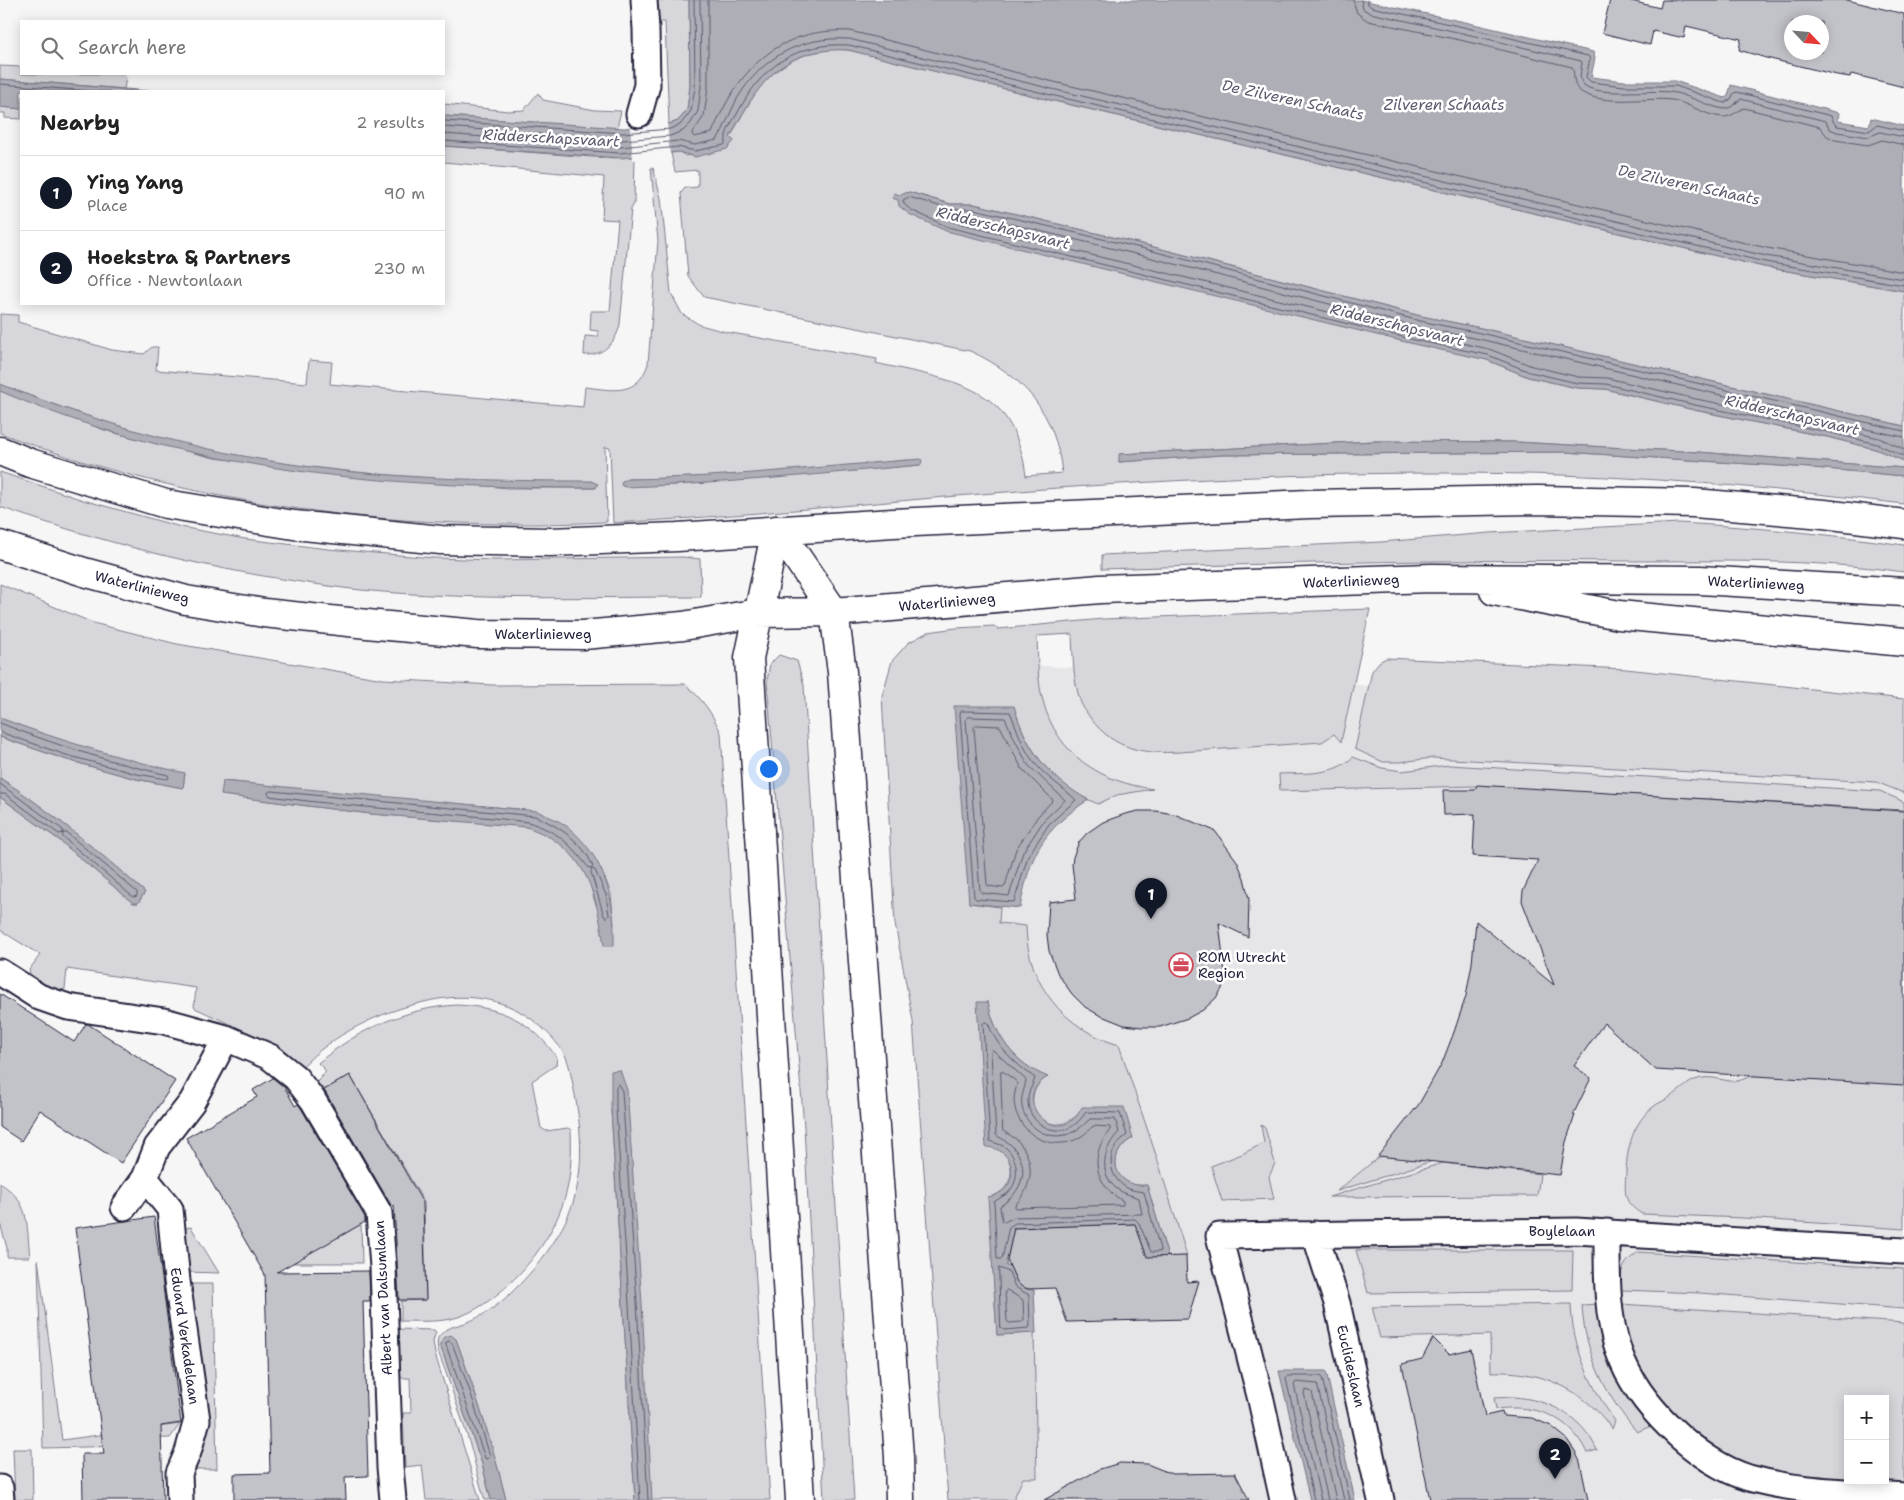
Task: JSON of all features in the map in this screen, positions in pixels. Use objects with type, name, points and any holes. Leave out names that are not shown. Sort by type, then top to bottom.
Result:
[{"type":"main road","points":[[0,451],[30,463],[166,504],[294,525],[441,540],[550,542],[1309,504],[1538,500],[1694,503],[1824,514],[1904,524]]},
{"type":"main road","points":[[776,530],[834,612],[842,672],[899,1456],[900,1500]]},
{"type":"main road","points":[[776,530],[749,658],[800,1500]]},
{"type":"main road","name":"Waterlinieweg","points":[[0,545],[84,572],[186,600],[264,613],[478,634],[583,635],[683,626],[758,613],[834,612],[1100,589],[1431,578],[1700,580],[1904,592]]},
{"type":"main road","points":[[1431,578],[1619,615],[1904,642]]},
{"type":"street","points":[[639,114],[647,85],[644,0]]},
{"type":"street","name":"Albert van Dalsumlaan","points":[[0,972],[39,997],[68,1007],[164,1021],[226,1038],[270,1057],[296,1078],[313,1100],[379,1213],[393,1500]]},
{"type":"street","points":[[124,1207],[146,1178],[157,1147],[192,1102],[226,1038]]},
{"type":"street","name":"Eduard Verkadelaan","points":[[146,1178],[170,1209],[177,1280],[197,1420],[188,1452],[179,1473],[180,1500]]},
{"type":"street","points":[[1607,1232],[1608,1296],[1612,1325],[1619,1353],[1631,1379],[1653,1409],[1675,1434],[1707,1458],[1748,1477],[1789,1487],[1904,1496]]},
{"type":"street","name":"Boylelaan","points":[[1283,1500],[1261,1400],[1220,1236],[1607,1232],[1904,1251]]},
{"type":"street","name":"Euclideslaan","points":[[1315,1234],[1336,1303],[1381,1500]]},
{"type":"street","points":[[0,1488],[1,1500]]},
{"type":"shaded area","points":[[656,0],[689,0],[690,86],[687,110],[678,121],[669,124],[665,22],[659,22]]},
{"type":"shaded area","points":[[835,49],[848,50],[1050,100],[1764,267],[1904,291],[1904,426],[1481,328],[1421,316],[1146,245],[974,204],[950,204],[909,192],[900,195],[1487,360],[1528,377],[1577,388],[1605,389],[1694,410],[1827,437],[1875,449],[1904,461],[1904,468],[1698,452],[1516,442],[1374,441],[1120,454],[1119,462],[1222,455],[1565,452],[1904,476],[1904,504],[1776,490],[1647,479],[1561,475],[1395,473],[1229,478],[1119,484],[740,515],[613,523],[610,448],[605,447],[607,522],[453,523],[376,518],[299,509],[223,496],[148,480],[73,458],[0,433],[0,391],[107,431],[214,458],[508,488],[595,488],[597,487],[373,474],[328,469],[208,450],[118,426],[0,384],[0,314],[18,315],[18,322],[112,350],[144,354],[152,347],[158,347],[156,370],[307,383],[309,360],[332,362],[330,384],[583,407],[585,387],[614,390],[631,387],[643,375],[648,364],[658,241],[651,168],[653,168],[661,198],[671,293],[682,314],[700,325],[726,332],[877,359],[876,363],[947,380],[974,390],[994,404],[1008,421],[1022,454],[1026,476],[1062,473],[1053,432],[1034,398],[1021,384],[989,361],[970,351],[704,297],[688,276],[681,193],[685,188],[698,187],[698,170],[675,172],[671,153],[679,152],[686,156],[734,141],[730,138],[739,120],[769,77],[797,58],[814,52]],"holes":[[[907,460],[920,465],[678,485],[622,486],[628,479],[768,473]]]},
{"type":"shaded area","points":[[0,66],[20,67],[20,75],[124,75],[126,78],[124,89],[0,79]]},
{"type":"shaded area","points":[[538,93],[543,100],[595,110],[621,111],[617,128],[445,116],[445,104],[508,111],[524,110]]},
{"type":"shaded area","points":[[0,107],[20,109],[20,119],[5,118],[5,113],[0,113]]},
{"type":"shaded area","points":[[445,146],[606,158],[635,157],[634,204],[631,209],[620,324],[615,337],[608,347],[591,355],[584,355],[585,336],[598,337],[598,331],[590,330],[591,311],[610,311],[618,220],[602,219],[604,177],[445,162]]},
{"type":"shaded area","points":[[0,472],[83,500],[181,527],[245,539],[328,549],[434,558],[495,560],[683,557],[700,559],[701,597],[531,598],[446,596],[353,589],[263,576],[149,552],[74,531],[0,507]]},
{"type":"shaded area","points":[[1679,523],[1792,531],[1904,545],[1904,572],[1800,563],[1696,561],[1429,561],[1102,569],[1102,555],[1381,542],[1489,533]]},
{"type":"shaded area","points":[[0,584],[93,623],[177,644],[383,679],[493,685],[685,684],[697,695],[714,718],[721,733],[770,1500],[650,1500],[611,1110],[635,1500],[506,1500],[483,1419],[456,1339],[440,1345],[482,1464],[491,1500],[485,1500],[468,1438],[439,1354],[437,1342],[439,1336],[446,1330],[471,1321],[495,1307],[510,1294],[547,1252],[568,1216],[577,1189],[580,1129],[576,1099],[563,1051],[545,1031],[530,1018],[518,1011],[493,1001],[465,997],[437,999],[407,1006],[374,1018],[328,1044],[302,1067],[275,1045],[195,1008],[196,988],[67,969],[65,989],[56,989],[47,985],[30,974],[29,970],[40,955],[0,930],[0,797],[59,840],[133,903],[138,903],[145,892],[56,818],[0,778],[0,737],[64,759],[136,779],[183,788],[185,774],[135,762],[50,737],[0,718]],"holes":[[[224,781],[333,793],[519,809],[605,878],[611,894],[614,925],[596,905],[587,876],[574,856],[550,836],[531,828],[371,814],[222,795]]]},
{"type":"shaded area","points":[[1370,609],[1341,742],[1334,734],[1322,742],[1180,752],[1154,752],[1131,748],[1110,738],[1091,719],[1082,705],[1075,678],[1072,634],[1037,636],[1041,693],[1050,720],[1059,737],[1070,751],[1084,763],[1099,772],[1116,780],[1153,789],[1117,795],[1098,804],[1082,796],[1068,787],[1044,765],[1026,738],[1014,707],[969,903],[1000,907],[999,923],[1026,926],[1028,947],[1033,967],[1041,985],[1052,1001],[1081,1028],[1099,1038],[1119,1045],[1158,1161],[1187,1256],[1168,1257],[1147,1185],[1136,1185],[1127,1182],[1120,1176],[1116,1161],[1118,1153],[1133,1138],[1079,1113],[1068,1122],[1056,1124],[1046,1122],[1039,1116],[1034,1107],[1033,1097],[1037,1086],[1047,1077],[1025,1064],[1008,1047],[996,1026],[988,1002],[991,1147],[1007,1157],[1011,1172],[1005,1188],[998,1194],[989,1197],[997,1335],[1034,1333],[1037,1478],[1023,1478],[1013,1500],[948,1500],[913,1021],[895,924],[882,696],[892,661],[908,643],[928,632],[956,628],[994,626],[998,629],[1103,619]]},
{"type":"shaded area","points":[[779,655],[797,661],[804,685],[854,1500],[824,1500],[804,1127],[767,681],[770,664]]},
{"type":"shaded area","points":[[1386,658],[1626,669],[1904,699],[1904,793],[1876,782],[1433,758],[1383,762],[1355,749],[1372,671],[1379,662]]},
{"type":"shaded area","points":[[966,662],[1338,681],[1904,782],[1904,1500],[998,1500]]},
{"type":"shaded area","points":[[1353,757],[1382,768],[1402,771],[1449,765],[1880,791],[1904,802],[1904,810],[1475,786],[1280,791],[1279,774],[1318,772],[1337,768]]},
{"type":"shaded area","points":[[457,1005],[488,1009],[514,1018],[537,1034],[557,1058],[556,1065],[532,1081],[541,1128],[546,1131],[568,1128],[571,1130],[569,1180],[561,1209],[545,1241],[534,1257],[507,1286],[477,1308],[461,1316],[439,1321],[401,1321],[401,1301],[426,1300],[424,1202],[350,1075],[324,1090],[317,1082],[326,1071],[318,1063],[349,1040],[383,1023],[419,1011]]},
{"type":"shaded area","points":[[1755,1075],[1904,1084],[1904,1229],[1743,1218],[1642,1214],[1631,1205],[1625,1191],[1628,1154],[1632,1136],[1646,1113],[1694,1080],[1715,1078],[1737,1081]]},
{"type":"shaded area","points":[[1261,1125],[1265,1128],[1275,1163],[1269,1177],[1274,1199],[1222,1201],[1211,1166],[1264,1143]]},
{"type":"shaded area","points":[[1380,1156],[1433,1161],[1337,1191]]},
{"type":"shaded area","points":[[1443,1163],[1540,1174],[1537,1196],[1329,1197]]},
{"type":"shaded area","points":[[0,1183],[17,1198],[22,1206],[27,1224],[30,1257],[7,1257],[7,1248],[0,1223]]},
{"type":"shaded area","points":[[330,1224],[338,1238],[361,1224],[362,1263],[261,1263]]},
{"type":"shaded area","points":[[191,1227],[219,1273],[186,1272],[180,1229]]},
{"type":"shaded area","points":[[1356,1250],[1573,1250],[1572,1290],[1368,1293]]},
{"type":"shaded area","points":[[1638,1252],[1904,1269],[1904,1309],[1700,1293],[1621,1290],[1623,1268],[1628,1260]]},
{"type":"shaded area","points":[[38,1259],[62,1440],[180,1424],[170,1438],[136,1439],[127,1446],[43,1448]]},
{"type":"shaded area","points":[[187,1284],[213,1284],[217,1469],[195,1469],[203,1433]]},
{"type":"shaded area","points":[[1571,1304],[1572,1320],[1579,1351],[1598,1394],[1615,1421],[1612,1429],[1588,1403],[1574,1392],[1559,1384],[1526,1374],[1491,1372],[1490,1335],[1380,1338],[1372,1307]]},
{"type":"shaded area","points":[[1598,1304],[1621,1383],[1651,1426],[1637,1432],[1607,1389],[1592,1357],[1587,1340],[1582,1305]]},
{"type":"shaded area","points":[[1621,1304],[1904,1323],[1904,1484],[1889,1482],[1889,1395],[1844,1395],[1844,1479],[1757,1467],[1737,1460],[1701,1440],[1670,1411],[1656,1395],[1635,1359],[1624,1325]]},
{"type":"shaded area","points":[[397,1329],[434,1330],[436,1332],[433,1341],[435,1354],[480,1500],[426,1500],[422,1465],[405,1467],[403,1413],[411,1413],[410,1378],[399,1378]]},
{"type":"shaded area","points":[[1513,1397],[1539,1401],[1562,1412],[1582,1428],[1591,1438],[1597,1450],[1587,1453],[1580,1440],[1571,1430],[1550,1415],[1524,1409],[1496,1409],[1494,1398]]},
{"type":"shaded area","points":[[13,1449],[32,1449],[33,1500],[15,1500]]},
{"type":"water","name":"Zilveren Schaats","points":[[689,0],[1361,0],[1593,52],[1595,58],[1591,77],[1624,81],[1675,81],[1725,98],[1728,96],[1731,85],[1839,113],[1838,121],[1869,126],[1871,118],[1904,126],[1904,291],[1764,267],[1050,100],[848,50],[825,51],[805,55],[789,62],[774,72],[762,85],[740,118],[730,137],[734,141],[727,149],[695,157],[679,152],[621,158],[445,146],[445,116],[624,128],[669,124],[678,121],[687,110],[690,86]]},
{"type":"water","points":[[0,79],[137,90],[20,90],[20,109],[0,107]]},
{"type":"water","name":"Ridderschapsvaart","points":[[909,192],[950,204],[974,204],[1146,245],[1421,316],[1481,328],[1904,426],[1904,461],[1875,449],[1827,437],[1694,410],[1605,389],[1577,388],[1528,377],[1487,360],[946,231],[909,214],[899,206],[898,200],[892,198],[894,193],[900,195]]},
{"type":"water","points":[[0,384],[58,406],[147,434],[207,449],[282,463],[414,477],[591,481],[598,484],[595,488],[519,487],[368,479],[292,470],[218,458],[144,441],[71,419],[0,391]]},
{"type":"water","points":[[1374,441],[1516,442],[1698,452],[1904,468],[1904,476],[1565,452],[1222,455],[1119,462],[1119,454]]},
{"type":"water","points":[[921,459],[920,465],[809,475],[662,486],[625,487],[621,485],[622,481],[628,479],[738,474]]},
{"type":"water","points":[[954,706],[1014,706],[1025,737],[1041,761],[1061,782],[1088,800],[1059,822],[1040,845],[1028,873],[1020,908],[969,903]]},
{"type":"water","points":[[0,718],[92,749],[185,773],[183,788],[136,779],[64,759],[0,737]]},
{"type":"water","points":[[0,778],[56,818],[145,892],[138,903],[133,903],[59,840],[0,797]]},
{"type":"water","points":[[223,781],[537,811],[568,827],[581,839],[600,866],[606,881],[613,912],[614,946],[604,946],[597,906],[584,873],[574,858],[562,846],[546,835],[526,827],[371,814],[221,795]]},
{"type":"water","points":[[977,1002],[988,1002],[991,1015],[1001,1038],[1016,1057],[1048,1077],[1036,1086],[1032,1097],[1034,1108],[1041,1118],[1050,1124],[1062,1125],[1072,1120],[1082,1107],[1124,1107],[1133,1138],[1124,1144],[1118,1152],[1117,1169],[1120,1176],[1127,1181],[1136,1185],[1147,1185],[1168,1257],[1136,1258],[1145,1252],[1134,1224],[1014,1228],[1006,1266],[1015,1266],[1018,1283],[1027,1289],[1034,1290],[1036,1333],[997,1335],[988,1197],[999,1193],[1006,1187],[1011,1180],[1012,1171],[1010,1162],[1005,1155],[997,1150],[986,1147]]},
{"type":"water","points":[[620,1070],[627,1090],[642,1303],[652,1500],[635,1500],[611,1110],[611,1071]]},
{"type":"water","points":[[451,1335],[456,1339],[477,1399],[506,1500],[491,1500],[482,1464],[440,1345],[443,1338]]},
{"type":"water","points":[[1279,1371],[1326,1371],[1355,1500],[1310,1500]]},
{"type":"pier","points":[[667,122],[670,155],[633,160],[630,125]]},
{"type":"building","points":[[1610,0],[1627,0],[1660,8],[1662,0],[1847,0],[1904,14],[1904,87],[1851,74],[1850,77],[1837,75],[1766,58],[1739,50],[1741,39],[1686,26],[1684,38],[1653,31],[1650,45],[1602,33]]},
{"type":"building","points":[[1477,785],[1904,811],[1904,1085],[1656,1070],[1604,1023],[1574,1066],[1591,1078],[1573,1115],[1575,1115],[1566,1142],[1560,1175],[1378,1156],[1419,1104],[1442,1063],[1466,996],[1472,963],[1476,921],[1554,985],[1522,901],[1523,891],[1538,860],[1473,856],[1475,814],[1444,815],[1443,790],[1475,790]]},
{"type":"building","points":[[1138,811],[1174,814],[1215,831],[1237,861],[1244,878],[1249,899],[1248,937],[1219,923],[1225,973],[1222,989],[1216,998],[1203,1010],[1188,1018],[1160,1027],[1124,1025],[1085,1007],[1072,994],[1058,974],[1049,951],[1047,935],[1049,902],[1076,899],[1072,865],[1079,842],[1087,833],[1103,822]]},
{"type":"building","points":[[0,994],[74,1042],[86,1024],[88,1024],[175,1081],[121,1163],[40,1110],[21,1141],[0,1127]]},
{"type":"building","points":[[350,1075],[423,1203],[426,1300],[399,1300],[394,1205],[392,1207],[324,1090]]},
{"type":"building","points":[[273,1078],[285,1088],[295,1106],[298,1104],[301,1108],[365,1217],[365,1222],[277,1272],[369,1271],[370,1301],[363,1301],[368,1476],[345,1477],[346,1500],[234,1500],[234,1474],[270,1473],[265,1275],[186,1138],[257,1097],[253,1090]]},
{"type":"building","points":[[154,1217],[181,1423],[161,1426],[163,1500],[83,1500],[82,1454],[104,1454],[75,1228]]},
{"type":"building","points":[[1135,1224],[1147,1257],[1186,1256],[1187,1282],[1199,1281],[1188,1319],[1067,1322],[1055,1288],[1029,1289],[1022,1287],[1017,1282],[1007,1260],[1014,1228]]},
{"type":"building","points":[[1433,1338],[1449,1354],[1471,1349],[1485,1416],[1502,1412],[1503,1416],[1532,1418],[1551,1426],[1566,1438],[1580,1462],[1588,1500],[1430,1500],[1402,1364],[1422,1359]]},
{"type":"building","points":[[1120,1463],[1147,1464],[1172,1474],[1235,1473],[1249,1500],[1044,1500],[1100,1469]]},
{"type":"place","name":"Ying Yang","points":[[1151,919]]},
{"type":"place","name":"ROM Utrecht Region","points":[[1181,965]]},
{"type":"place","name":"Hoekstra & Partners","points":[[1555,1479]]},
{"type":"water label","name":"De Zilveren Schaats","points":[[1293,100]]},
{"type":"water label","name":"De Zilveren Schaats","points":[[1689,185]]}]
